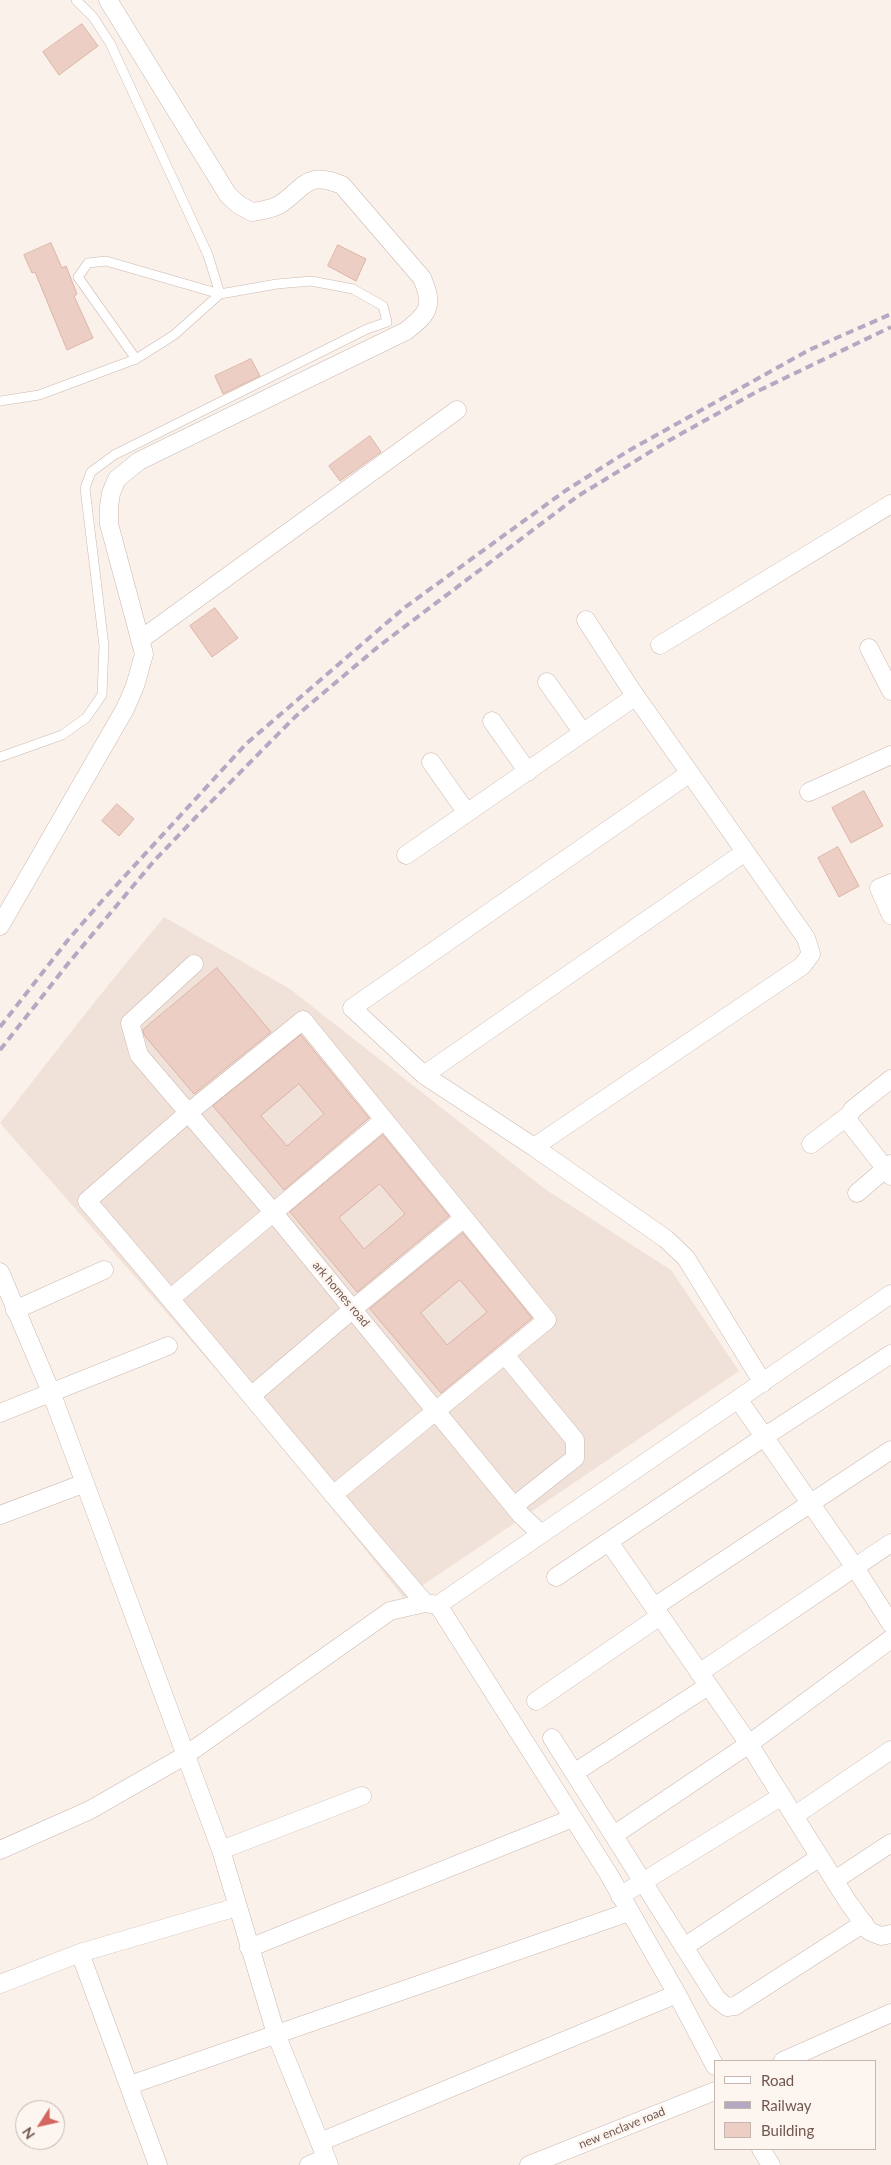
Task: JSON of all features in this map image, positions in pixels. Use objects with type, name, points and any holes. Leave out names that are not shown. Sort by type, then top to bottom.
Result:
[{"type":"street","points":[[0,926],[126,709],[144,654],[109,524],[111,493],[117,479],[139,461],[406,331],[420,320],[429,307],[428,293],[422,278],[342,185],[327,179],[314,179],[300,187],[278,205],[252,212],[228,196],[108,0]]},
{"type":"street","points":[[140,640],[457,410]]},
{"type":"street","points":[[660,645],[891,504]]},
{"type":"street","points":[[534,1147],[802,966],[811,954],[806,938],[636,696],[586,620]]},
{"type":"street","points":[[869,648],[891,691]]},
{"type":"street","points":[[548,682],[583,733]]},
{"type":"street","points":[[406,855],[636,696]]},
{"type":"street","points":[[492,721],[528,772]]},
{"type":"street","points":[[809,792],[891,755]]},
{"type":"street","points":[[431,762],[467,813]]},
{"type":"street","points":[[690,773],[352,1008],[424,1075],[534,1147],[666,1239],[686,1258],[763,1383]]},
{"type":"street","points":[[424,1075],[745,852]]},
{"type":"street","points":[[891,883],[878,888],[891,915]]},
{"type":"street","name":"ark homes road","points":[[194,964],[130,1023],[139,1055],[273,1212],[514,1506],[541,1534]]},
{"type":"street","points":[[333,1495],[547,1320],[303,1020],[188,1113],[87,1201],[171,1298],[333,1495],[431,1604],[573,1818],[677,1994],[714,2064]]},
{"type":"street","points":[[811,1144],[891,1079]]},
{"type":"street","points":[[849,1115],[849,1122],[889,1170],[857,1193]]},
{"type":"street","points":[[171,1298],[384,1120]]},
{"type":"street","points":[[251,1396],[464,1218]]},
{"type":"street","points":[[15,1310],[104,1270]]},
{"type":"street","points":[[0,1272],[51,1392],[221,1850],[276,2034],[327,2162],[309,2165]]},
{"type":"street","points":[[0,1850],[90,1810],[186,1755],[390,1611],[431,1604],[541,1534],[891,1294]]},
{"type":"street","points":[[0,1413],[168,1346]]},
{"type":"street","points":[[556,1577],[891,1354]]},
{"type":"street","points":[[505,1355],[575,1440],[575,1458],[514,1506]]},
{"type":"street","points":[[738,1399],[854,1566],[891,1624]]},
{"type":"street","points":[[536,1702],[810,1502],[891,1450]]},
{"type":"street","points":[[0,1516],[85,1483]]},
{"type":"street","points":[[609,1542],[749,1744],[869,1931],[881,1936],[891,1934]]},
{"type":"street","points":[[574,1773],[704,1679],[854,1566],[891,1543]]},
{"type":"street","points":[[614,1835],[749,1744],[891,1639]]},
{"type":"street","points":[[552,1738],[717,1999],[727,2007],[735,2006],[864,1923]]},
{"type":"street","points":[[794,1816],[891,1750]]},
{"type":"street","points":[[221,1850],[362,1796]]},
{"type":"street","points":[[620,1896],[782,1796]]},
{"type":"street","points":[[249,1948],[573,1818]]},
{"type":"street","points":[[835,1880],[891,1843]]},
{"type":"street","points":[[684,1947],[820,1857]]},
{"type":"street","points":[[0,1984],[80,1953],[237,1906]]},
{"type":"street","points":[[130,2085],[629,1912]]},
{"type":"street","points":[[80,1953],[158,2165]]},
{"type":"street","points":[[320,2142],[677,1994]]},
{"type":"street","points":[[784,2060],[891,2013]]},
{"type":"street","name":"new enclave road","points":[[529,2165],[714,2091]]},
{"type":"street","points":[[763,2150],[771,2165]]},
{"type":"lane","points":[[76,0],[93,17],[110,43],[208,255],[220,294]]},
{"type":"lane","points":[[0,757],[8,756],[62,735],[86,718],[102,695],[104,646],[85,488],[91,472],[114,455],[358,334],[387,322],[384,306],[353,289],[311,281],[277,284],[220,294],[106,261],[88,263],[78,277],[136,359]]},
{"type":"lane","points":[[0,401],[39,395],[136,359],[174,334],[220,294]]},
{"type":"shaded area","points":[[164,917],[290,989],[545,1189],[671,1270],[739,1371],[404,1598],[265,1425],[0,1123]]},
{"type":"building","points":[[82,24],[98,46],[59,75],[43,52]]},
{"type":"building","points":[[51,243],[62,268],[66,266],[77,294],[74,296],[93,338],[67,350],[35,272],[32,273],[24,255]]},
{"type":"building","points":[[338,245],[366,259],[356,281],[328,266]]},
{"type":"building","points":[[251,359],[260,376],[223,394],[215,376]]},
{"type":"building","points":[[370,436],[381,452],[340,481],[329,466]]},
{"type":"building","points":[[215,608],[238,638],[212,657],[190,626]]},
{"type":"building","points":[[864,791],[883,826],[851,843],[832,808]]},
{"type":"building","points":[[117,804],[134,819],[119,836],[102,821]]},
{"type":"building","points":[[838,847],[859,886],[839,897],[818,858]]},
{"type":"building","points":[[217,968],[271,1032],[194,1094],[144,1035],[143,1030]]},
{"type":"building","points":[[301,1035],[369,1118],[284,1190],[213,1106]],"holes":[[[299,1084],[324,1114],[287,1146],[261,1116]]]},
{"type":"building","points":[[383,1135],[449,1216],[357,1292],[290,1212]],"holes":[[[380,1184],[405,1214],[364,1249],[339,1218]]]},
{"type":"building","points":[[463,1233],[532,1318],[441,1393],[370,1309]],"holes":[[[460,1280],[487,1312],[447,1345],[421,1313]]]},
{"type":"railway","points":[[0,1027],[68,940],[101,902],[246,744],[404,608],[565,491],[628,451],[809,350],[891,314]]},
{"type":"railway","points":[[0,1050],[71,960],[154,861],[296,716],[379,646],[578,496],[668,441],[758,391],[891,327]]}]
